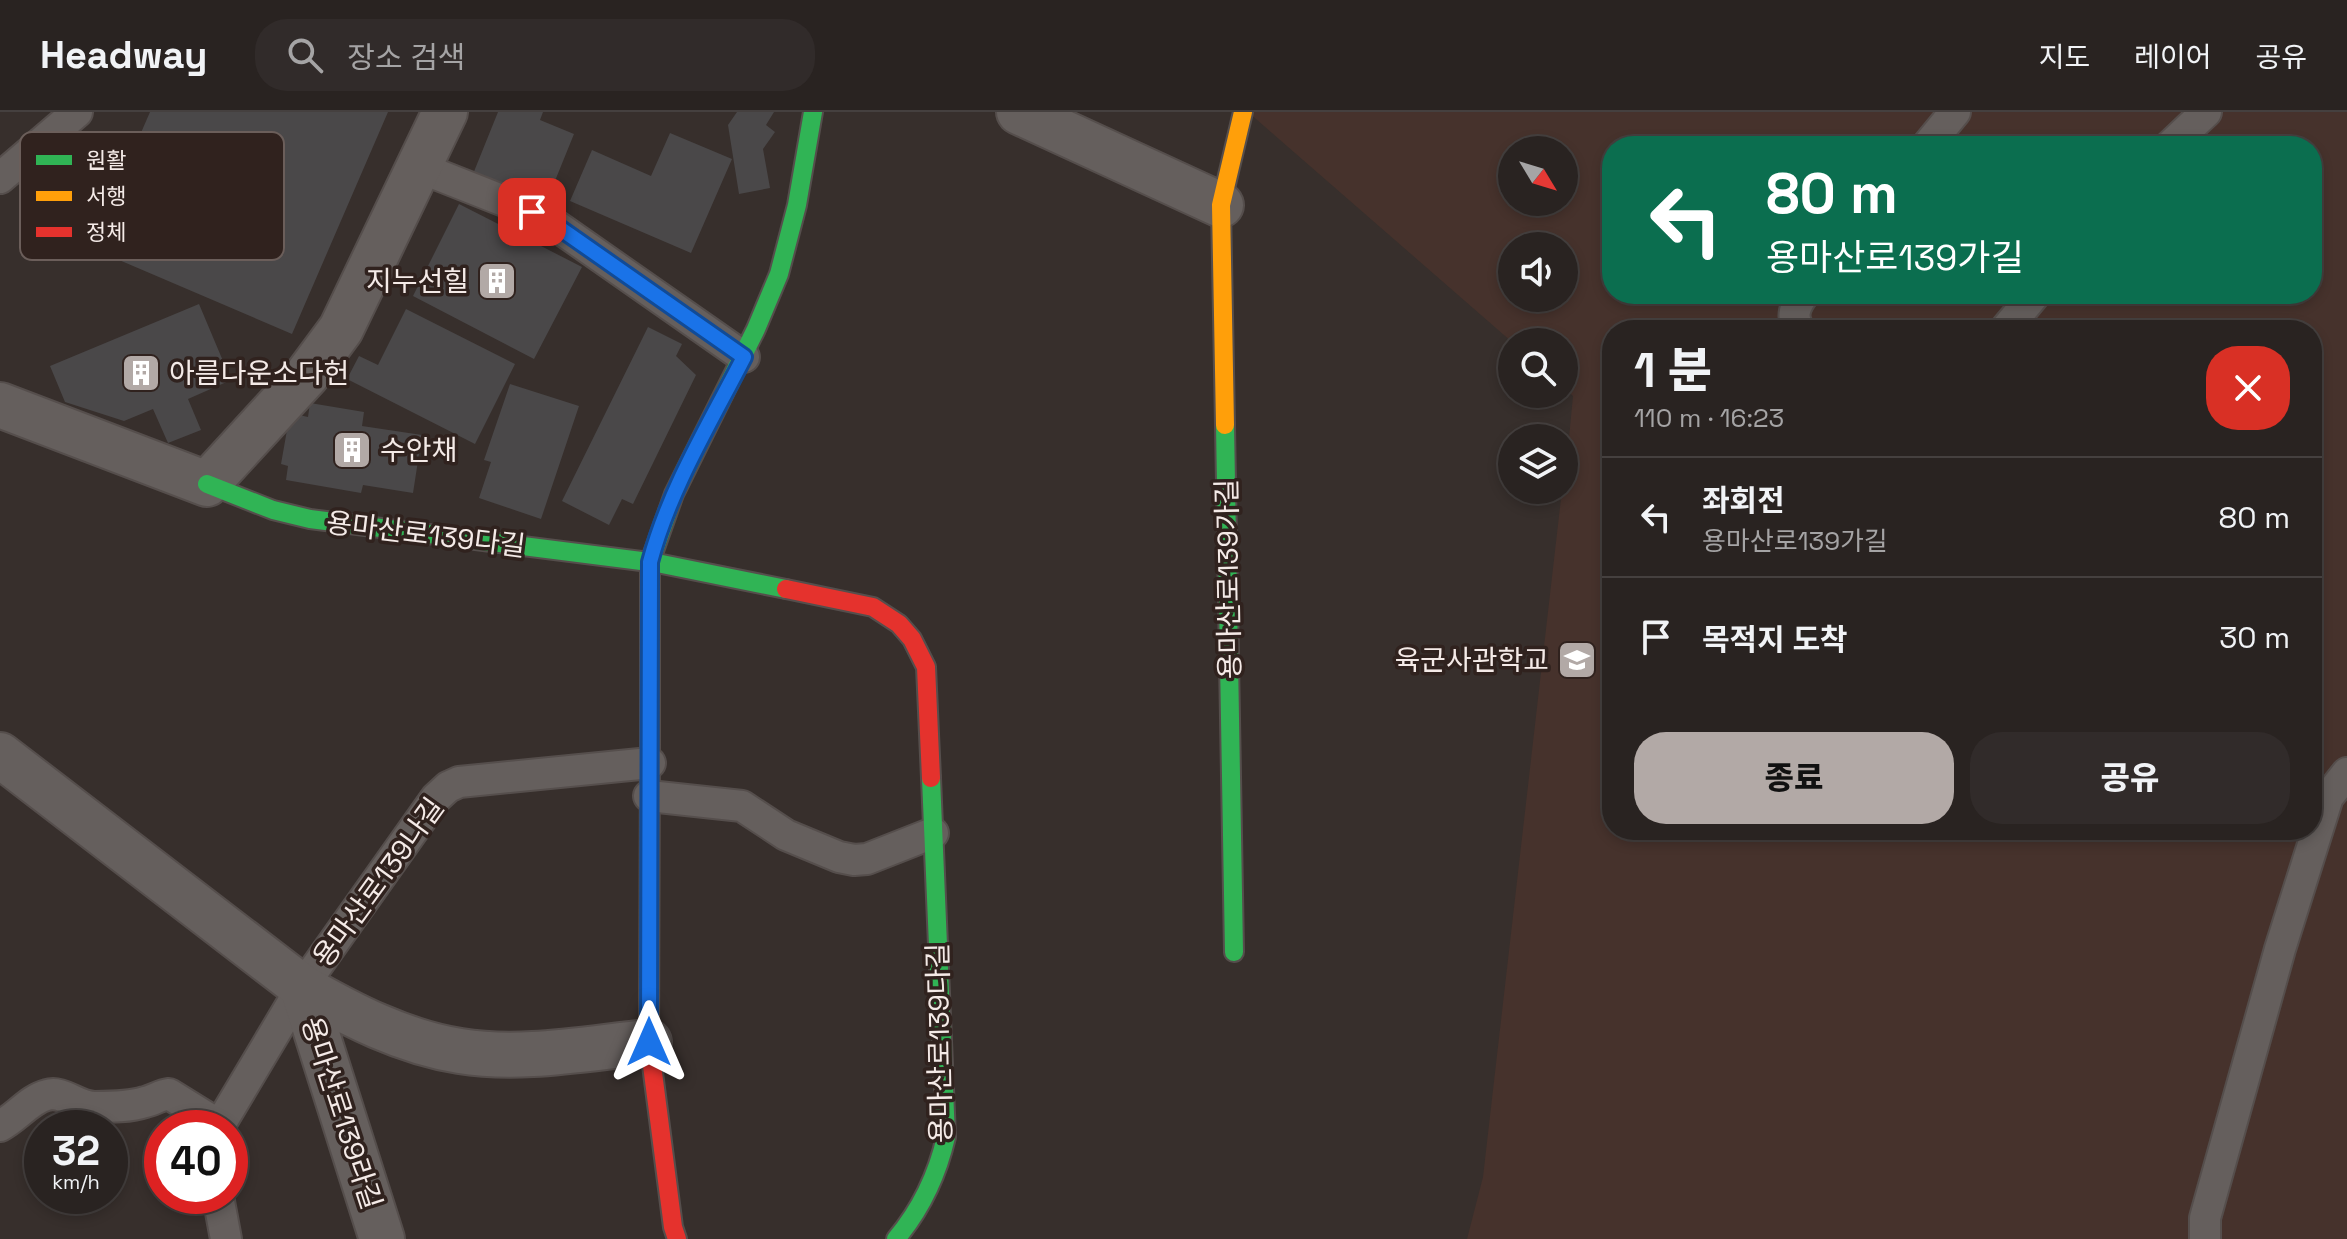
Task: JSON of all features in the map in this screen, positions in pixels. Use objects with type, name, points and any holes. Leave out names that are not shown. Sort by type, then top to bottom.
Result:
[{"type":"street","points":[[207,484],[307,375],[341,329],[445,112]]},
{"type":"street","points":[[677,1239],[649,1042],[650,562],[655,541],[677,487],[773,293],[787,251],[813,112]]},
{"type":"street","points":[[1019,112],[1221,205]]},
{"type":"street","name":"용마산로139가길","points":[[1234,952],[1221,205],[1243,112]]},
{"type":"street","name":"용마산로139다길","points":[[0,405],[273,510],[310,519],[650,562],[873,607],[893,617],[910,633],[926,667],[946,1137],[940,1167],[927,1197],[896,1239]]},
{"type":"street","name":"용마산로139나길","points":[[0,755],[302,987],[350,1015],[388,1031],[458,1051],[513,1055],[649,1042]]},
{"type":"street","name":"용마산로139라길","points":[[302,987],[382,1239]]},
{"type":"lane","points":[[54,132],[77,112]]},
{"type":"lane","points":[[1935,136],[1955,112]]},
{"type":"lane","points":[[2181,136],[2206,112]]},
{"type":"lane","points":[[0,178],[20,161]]},
{"type":"lane","points":[[418,167],[548,220],[744,357]]},
{"type":"lane","points":[[2013,320],[2027,304]]},
{"type":"lane","name":"용마산로139나길","points":[[229,1110],[302,987],[436,798],[448,787],[459,782],[650,763]]},
{"type":"lane","points":[[2322,816],[2328,797],[2347,773]]},
{"type":"lane","points":[[649,796],[742,806],[786,835],[854,860],[867,859],[933,833]]},
{"type":"lane","points":[[2205,1239],[2205,1218],[2280,949],[2314,840]]},
{"type":"lane","name":"용마산로139나길","points":[[0,1126],[42,1096],[54,1093],[81,1106],[93,1107],[133,1105],[169,1094],[194,1110]]},
{"type":"lane","points":[[221,1214],[226,1239]]},
{"type":"shaded area","name":"육군사관학교","points":[[1248,112],[2347,112],[2347,1239],[1467,1239],[1483,1177],[1560,504],[1578,504],[1578,424],[1570,424],[1572,408],[1578,408],[1578,328],[1498,330]]},
{"type":"building","points":[[150,112],[388,112],[292,334],[119,260],[284,260],[284,132],[141,132]]},
{"type":"building","points":[[498,112],[543,112],[540,120],[574,134],[546,203],[473,174]]},
{"type":"building","points":[[737,112],[774,112],[766,125],[775,132],[763,149],[770,188],[739,194],[728,125]]},
{"type":"building","points":[[670,133],[732,159],[691,253],[570,201],[592,150],[651,176]]},
{"type":"building","name":"지누선힐","points":[[459,204],[582,267],[534,359],[413,296]]},
{"type":"building","name":"아름다운소다헌","points":[[199,304],[231,380],[188,399],[201,430],[168,443],[153,409],[124,421],[65,402],[50,366]]},
{"type":"building","points":[[406,309],[515,364],[475,444],[347,379],[359,356],[378,365]]},
{"type":"building","points":[[648,327],[682,344],[676,356],[696,375],[633,504],[622,499],[609,525],[562,501]]},
{"type":"building","points":[[510,384],[579,406],[541,519],[479,498],[491,462],[484,460]]},
{"type":"building","name":"수안채","points":[[310,403],[364,412],[362,426],[422,435],[413,493],[363,485],[361,493],[286,480],[288,466],[281,464],[290,413],[308,417]]},
{"type":"traffic: fast","points":[[650,742],[650,562],[674,494],[756,329],[779,274],[797,205],[813,112]]},
{"type":"traffic: fast","points":[[1225,425],[1234,952]]},
{"type":"traffic: fast","points":[[207,484],[273,510],[310,519],[657,563],[786,589]]},
{"type":"traffic: fast","points":[[896,1239],[927,1191],[946,1137],[931,778]]},
{"type":"traffic: slow","points":[[1225,425],[1221,205],[1243,112]]},
{"type":"traffic: jam","points":[[786,589],[873,607],[899,624],[912,639],[926,667],[931,778]]},
{"type":"traffic: jam","points":[[650,742],[649,1042],[677,1239]]},
{"type":"place","name":"지누선힐","points":[[497,281]]},
{"type":"place","name":"아름다운소다헌","points":[[141,373]]},
{"type":"place","name":"수안채","points":[[352,450]]},
{"type":"place","name":"육군사관학교","points":[[1577,660]]},
{"type":"route","points":[[532,212],[548,220],[744,357],[677,487],[655,541],[650,562],[649,1042]]}]
